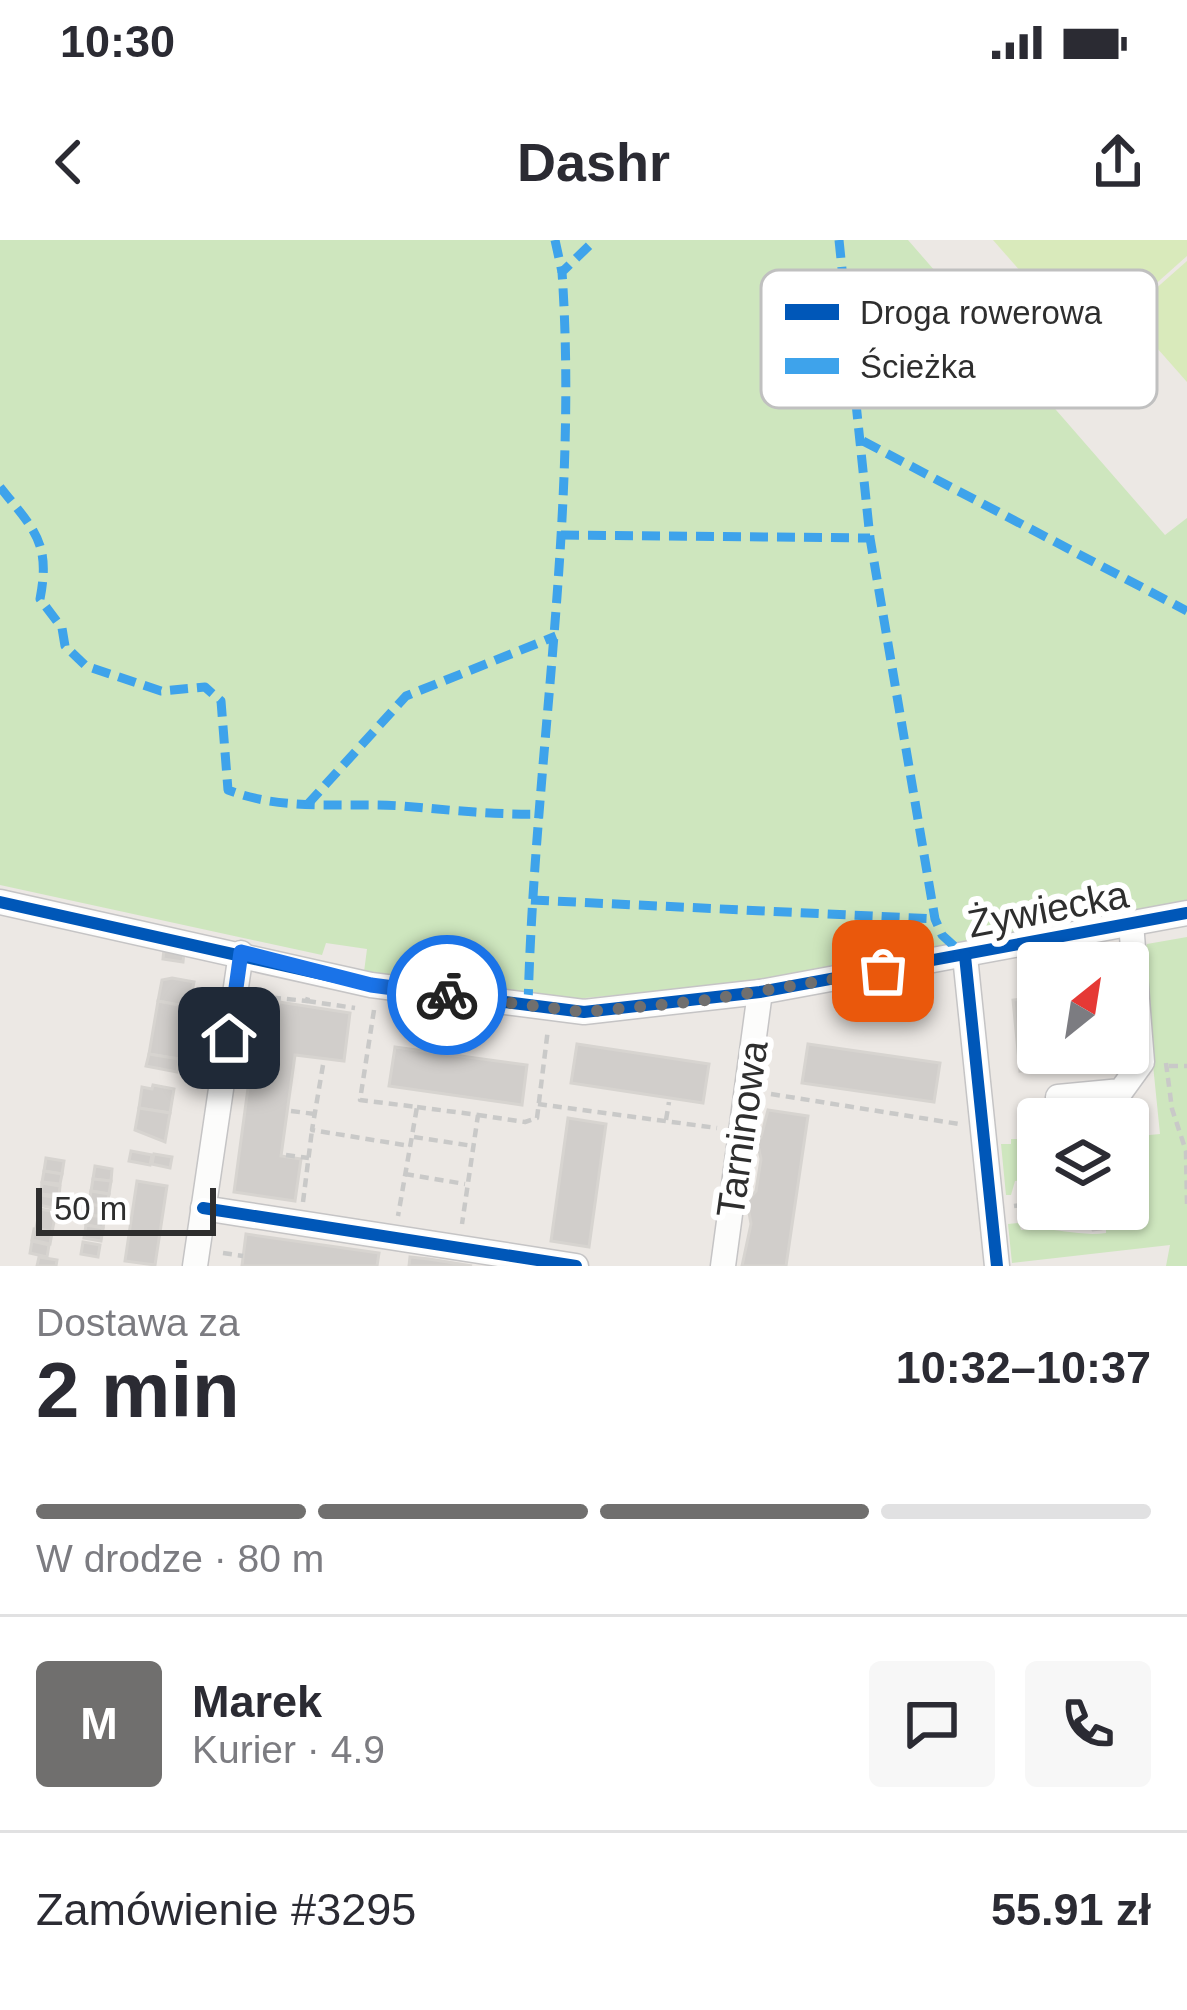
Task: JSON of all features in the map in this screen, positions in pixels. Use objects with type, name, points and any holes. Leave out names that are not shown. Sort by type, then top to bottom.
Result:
[{"type":"street","name":"Żywiecka","points":[[0,902],[241,952],[371,985],[584,1012],[760,992],[1187,913]]},
{"type":"street","points":[[1058,1097],[1120,1091],[1142,1062],[1132,923]]},
{"type":"street","points":[[195,1266],[241,952]]},
{"type":"street","points":[[965,956],[997,1266]]},
{"type":"street","name":"Tarninowa","points":[[723,1266],[760,992]]},
{"type":"street","points":[[203,1208],[577,1266]]},
{"type":"path","points":[[374,1010],[360,1100],[525,1122],[537,1118],[548,1023]]},
{"type":"path","points":[[301,1217],[323,1065]]},
{"type":"path","points":[[1187,1066],[1169,1066],[1172,1108],[1186,1151],[1187,1204]]},
{"type":"path","points":[[754,1091],[965,1125]]},
{"type":"path","points":[[666,1120],[669,1102]]},
{"type":"path","points":[[538,1104],[733,1131]]},
{"type":"path","points":[[396,1231],[417,1107]]},
{"type":"path","points":[[291,1111],[315,1114]]},
{"type":"path","points":[[462,1224],[478,1115]]},
{"type":"path","points":[[312,1130],[410,1146]]},
{"type":"path","points":[[412,1137],[473,1146]]},
{"type":"path","points":[[286,1155],[309,1158]]},
{"type":"path","points":[[405,1174],[468,1185]]},
{"type":"path","points":[[223,1253],[243,1256]]},
{"type":"green space","points":[[0,240],[908,240],[934,270],[761,270],[761,408],[1054,408],[1165,535],[1187,518],[1187,907],[756,982],[574,999],[364,972],[367,949],[326,943],[322,955],[0,885]]},
{"type":"green space","points":[[993,240],[1187,240],[1187,256],[1157,283],[1157,270],[1019,270]]},
{"type":"green space","points":[[1187,261],[1187,382],[1157,348],[1157,288]]},
{"type":"green space","points":[[1187,937],[1187,1266],[1166,1266],[1170,1245],[1012,1263],[1008,1224],[1017,1223],[1017,1230],[1095,1234],[1149,1230],[1149,1135],[1160,1134],[1149,1025],[1149,944]]},
{"type":"green space","points":[[1011,1139],[1017,1139],[1017,1181],[1011,1195],[1006,1195],[1001,1144],[1011,1144]]},
{"type":"building","points":[[164,949],[184,952],[183,962],[163,959]]},
{"type":"building","points":[[162,980],[194,982],[189,1007],[158,1001]]},
{"type":"building","points":[[260,999],[350,1013],[344,1061],[295,1055],[281,1156],[301,1159],[295,1201],[234,1192]]},
{"type":"building","points":[[158,1001],[189,1007],[179,1059],[149,1054]]},
{"type":"building","points":[[577,1044],[709,1064],[703,1103],[571,1083]]},
{"type":"building","points":[[808,1044],[940,1063],[934,1102],[802,1083]]},
{"type":"building","points":[[395,1047],[527,1065],[522,1105],[389,1086]]},
{"type":"building","points":[[149,1054],[179,1059],[177,1072],[146,1066]]},
{"type":"building","points":[[153,1085],[174,1089],[170,1113],[139,1108],[142,1087],[152,1089]]},
{"type":"building","points":[[139,1108],[170,1113],[165,1142],[135,1130]]},
{"type":"building","points":[[768,1110],[808,1116],[786,1266],[742,1266],[751,1224],[747,1201],[756,1191],[761,1159],[756,1136],[761,1137]]},
{"type":"building","points":[[568,1118],[606,1124],[589,1247],[551,1241]]},
{"type":"building","points":[[131,1151],[152,1155],[150,1165],[129,1161]]},
{"type":"building","points":[[154,1154],[172,1157],[170,1168],[152,1164]]},
{"type":"building","points":[[46,1158],[64,1161],[62,1174],[44,1171]]},
{"type":"building","points":[[95,1166],[112,1169],[111,1181],[93,1179]]},
{"type":"building","points":[[44,1171],[62,1174],[60,1184],[42,1182]]},
{"type":"building","points":[[93,1179],[111,1181],[109,1194],[91,1191]]},
{"type":"building","points":[[137,1181],[167,1186],[155,1265],[125,1261]]},
{"type":"building","points":[[42,1183],[60,1186],[59,1196],[41,1194]]},
{"type":"building","points":[[91,1191],[109,1194],[106,1207],[89,1204]]},
{"type":"building","points":[[41,1195],[59,1198],[57,1209],[39,1205]]},
{"type":"building","points":[[89,1204],[106,1207],[105,1217],[87,1215]]},
{"type":"building","points":[[40,1209],[56,1212],[52,1232],[36,1228]]},
{"type":"building","points":[[87,1215],[105,1217],[103,1228],[86,1225]]},
{"type":"building","points":[[86,1225],[103,1228],[101,1241],[84,1238]]},
{"type":"building","points":[[34,1229],[52,1233],[50,1244],[32,1240]]},
{"type":"building","points":[[246,1234],[379,1253],[377,1266],[242,1266]]},
{"type":"building","points":[[32,1241],[49,1245],[47,1257],[30,1253]]},
{"type":"building","points":[[83,1242],[100,1245],[98,1257],[81,1254]]},
{"type":"building","points":[[39,1257],[57,1260],[56,1266],[37,1266]]},
{"type":"building","points":[[410,1257],[429,1259],[472,1266],[409,1266]]},
{"type":"marked path","points":[[555,240],[562,272]]},
{"type":"marked path","points":[[528,1007],[565,456],[562,272],[595,240]]},
{"type":"marked path","points":[[839,240],[842,270]]},
{"type":"marked path","points":[[856,408],[870,538],[935,919],[942,935],[965,956]]},
{"type":"marked path","points":[[863,441],[1187,611]]},
{"type":"marked path","points":[[0,487],[37,538],[43,564],[40,599],[62,628],[65,646],[86,666],[161,691],[205,687],[221,701],[228,790],[292,804],[542,814]]},
{"type":"marked path","points":[[561,535],[870,538]]},
{"type":"marked path","points":[[307,805],[406,696],[556,636]]},
{"type":"marked path","points":[[531,900],[935,919]]},
{"type":"cycle path","points":[[0,902],[371,985],[584,1012],[760,992],[1187,913]]},
{"type":"cycle path","points":[[965,956],[997,1266]]},
{"type":"cycle path","points":[[203,1208],[576,1266]]},
{"type":"way so far","points":[[447,995],[584,1012],[700,1001],[883,971]]},
{"type":"route","points":[[229,1038],[241,952],[371,985],[447,995]]}]
